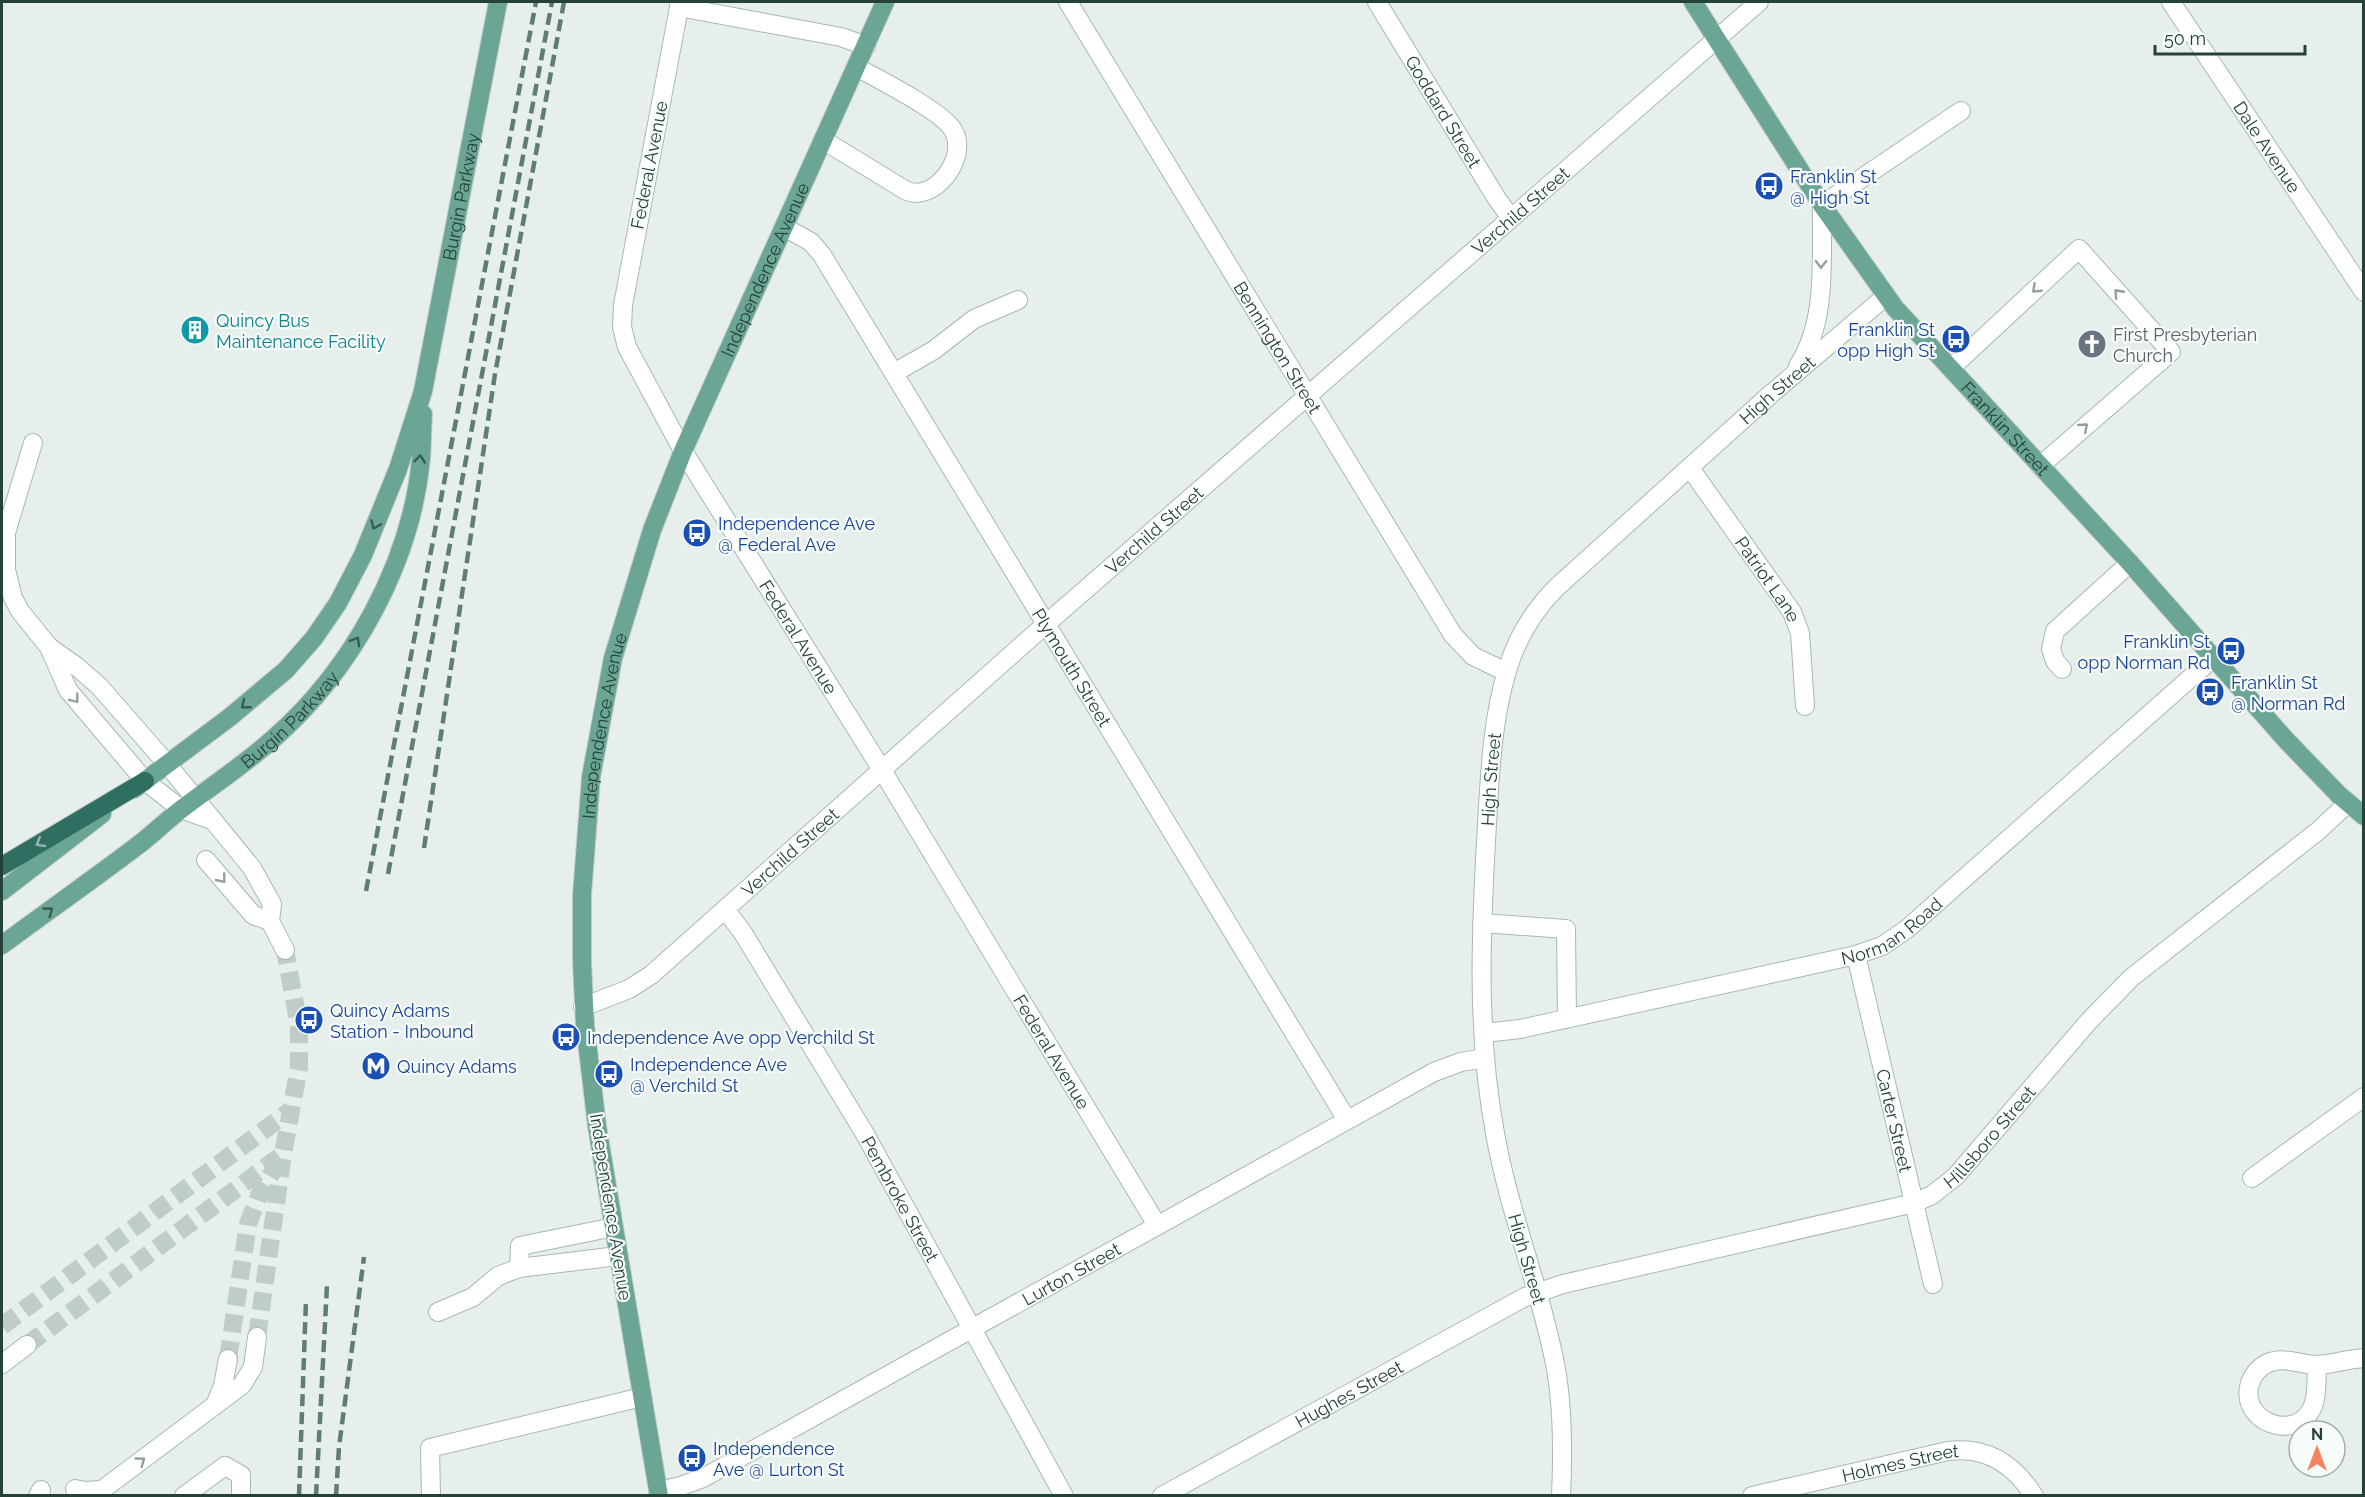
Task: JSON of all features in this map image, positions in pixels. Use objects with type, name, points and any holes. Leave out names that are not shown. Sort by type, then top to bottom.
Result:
[{"type":"highway","points":[[2,866],[145,781]]},
{"type":"main road","name":"Burgin Parkway","points":[[2,891],[258,694],[285,670],[314,638],[338,603],[363,555],[398,469],[423,391],[498,2]]},
{"type":"main road","name":"Independence Avenue","points":[[658,1493],[597,1125],[584,1007],[581,927],[582,867],[591,777],[616,647],[640,564],[683,451],[885,2]]},
{"type":"main road","name":"Franklin Street","points":[[1693,2],[1822,205],[1886,296],[1914,330],[2130,563],[2293,747],[2348,803],[2364,816]]},
{"type":"main road","name":"Burgin Parkway","points":[[2,945],[142,842],[249,758],[298,715],[337,670],[362,631],[393,565],[411,511],[421,459],[423,391]]},
{"type":"street","name":"Bennington Street","points":[[1068,2],[1459,642],[1481,661],[1506,672]]},
{"type":"street","name":"Goddard Street","points":[[1377,2],[1497,199],[1511,218]]},
{"type":"street","name":"Verchild Street","points":[[584,1007],[637,985],[651,975],[1046,624],[1759,2]]},
{"type":"street","name":"Dale Avenue","points":[[2171,2],[2364,292]]},
{"type":"street","points":[[679,4],[841,37],[866,46]]},
{"type":"street","name":"Federal Avenue","points":[[679,4],[622,315],[624,336],[632,357],[683,451],[882,770],[1157,1225]]},
{"type":"street","points":[[824,140],[914,194],[930,189],[947,174],[955,162],[958,144],[949,125],[883,81],[856,67]]},
{"type":"street","points":[[1791,377],[1807,349],[1818,308],[1822,205],[1960,111]]},
{"type":"street","name":"Plymouth Street","points":[[784,227],[811,242],[822,255],[1347,1119]]},
{"type":"street","points":[[1951,368],[2079,249],[2172,352],[2040,466]]},
{"type":"street","name":"High Street","points":[[1561,1496],[1561,1417],[1553,1355],[1498,1153],[1485,1058],[1482,923],[1490,783],[1497,715],[1506,672],[1522,633],[1546,598],[1791,377],[1886,296]]},
{"type":"street","points":[[894,373],[934,350],[974,319],[1018,300]]},
{"type":"street","points":[[33,443],[8,523],[5,544],[6,570],[13,598],[20,611],[49,648],[68,690],[145,781],[212,820],[252,868],[272,904],[270,921],[285,950]]},
{"type":"street","name":"Patriot Lane","points":[[1690,468],[1792,612],[1800,633],[1805,706]]},
{"type":"street","points":[[2062,669],[2055,661],[2051,649],[2055,631],[2130,563]]},
{"type":"street","points":[[49,648],[76,666],[99,686],[167,764],[188,804]]},
{"type":"street","name":"Norman Road","points":[[1484,1033],[1520,1029],[1567,1019],[1856,955],[1882,946],[1907,929],[2213,657]]},
{"type":"street","name":"Hillsboro Street","points":[[1536,1293],[1563,1284],[1914,1203],[1932,1195],[1956,1176],[2089,1022],[2131,978],[2319,831],[2348,803]]},
{"type":"street","points":[[206,860],[253,915],[270,921]]},
{"type":"street","points":[[238,899],[249,887],[252,868]]},
{"type":"street","name":"Pembroke Street","points":[[725,909],[743,933],[852,1112],[1064,1496]]},
{"type":"street","points":[[1482,923],[1566,929],[1567,1019]]},
{"type":"street","name":"Carter Street","points":[[1856,955],[1933,1284]]},
{"type":"street","name":"Lurton Street","points":[[658,1493],[704,1478],[1442,1068],[1485,1058]]},
{"type":"street","points":[[2252,1178],[2364,1097]]},
{"type":"street","points":[[519,1268],[520,1246],[614,1227]]},
{"type":"street","points":[[438,1312],[473,1297],[498,1276],[519,1268],[618,1256]]},
{"type":"street","name":"Hughes Street","points":[[1162,1496],[1504,1307],[1536,1293]]},
{"type":"street","points":[[75,1489],[97,1493],[242,1385],[249,1376],[257,1337]]},
{"type":"street","points":[[2,1364],[27,1345]]},
{"type":"street","points":[[2316,1365],[2364,1358]]},
{"type":"street","points":[[214,1407],[223,1386],[228,1359]]},
{"type":"street","points":[[431,1496],[430,1448],[642,1397]]},
{"type":"street","name":"Holmes Street","points":[[1752,1496],[1948,1451],[1968,1449],[1986,1453],[2005,1463],[2020,1475],[2034,1496]]},
{"type":"street","points":[[184,1496],[225,1466],[241,1475],[241,1496]]},
{"type":"tunnel","points":[[257,1337],[283,1154],[299,1067],[299,1026],[285,950]]},
{"type":"tunnel","points":[[2,1326],[291,1110]]},
{"type":"tunnel","points":[[27,1345],[283,1154]]},
{"type":"tunnel","points":[[228,1359],[248,1224],[260,1193],[278,1163]]},
{"type":"railway","points":[[366,891],[536,2]]},
{"type":"railway","points":[[388,874],[552,2]]},
{"type":"railway","points":[[424,848],[495,374],[564,2]]},
{"type":"railway","points":[[336,1496],[339,1447],[364,1257]]},
{"type":"railway","points":[[316,1496],[327,1285]]},
{"type":"railway","points":[[299,1496],[306,1300]]},
{"type":"place","name":"Franklin St @ High St","points":[[1769,186]]},
{"type":"place","name":"Quincy Bus Maintenance Facility","points":[[195,330]]},
{"type":"place","name":"Franklin St opp High St","points":[[1956,339]]},
{"type":"place","name":"First Presbyterian Church","points":[[2092,344]]},
{"type":"place","name":"Independence Ave @ Federal Ave","points":[[697,533]]},
{"type":"place","name":"Franklin St opp Norman Rd","points":[[2231,651]]},
{"type":"place","name":"Franklin St @ Norman Rd","points":[[2210,692]]},
{"type":"place","name":"Quincy Adams Station - Inbound","points":[[309,1020]]},
{"type":"place","name":"Independence Ave opp Verchild St","points":[[566,1037]]},
{"type":"place","name":"Quincy Adams","points":[[376,1066]]},
{"type":"place","name":"Independence Ave @ Verchild St","points":[[609,1074]]},
{"type":"place","name":"Independence Ave @ Lurton St","points":[[692,1458]]}]
